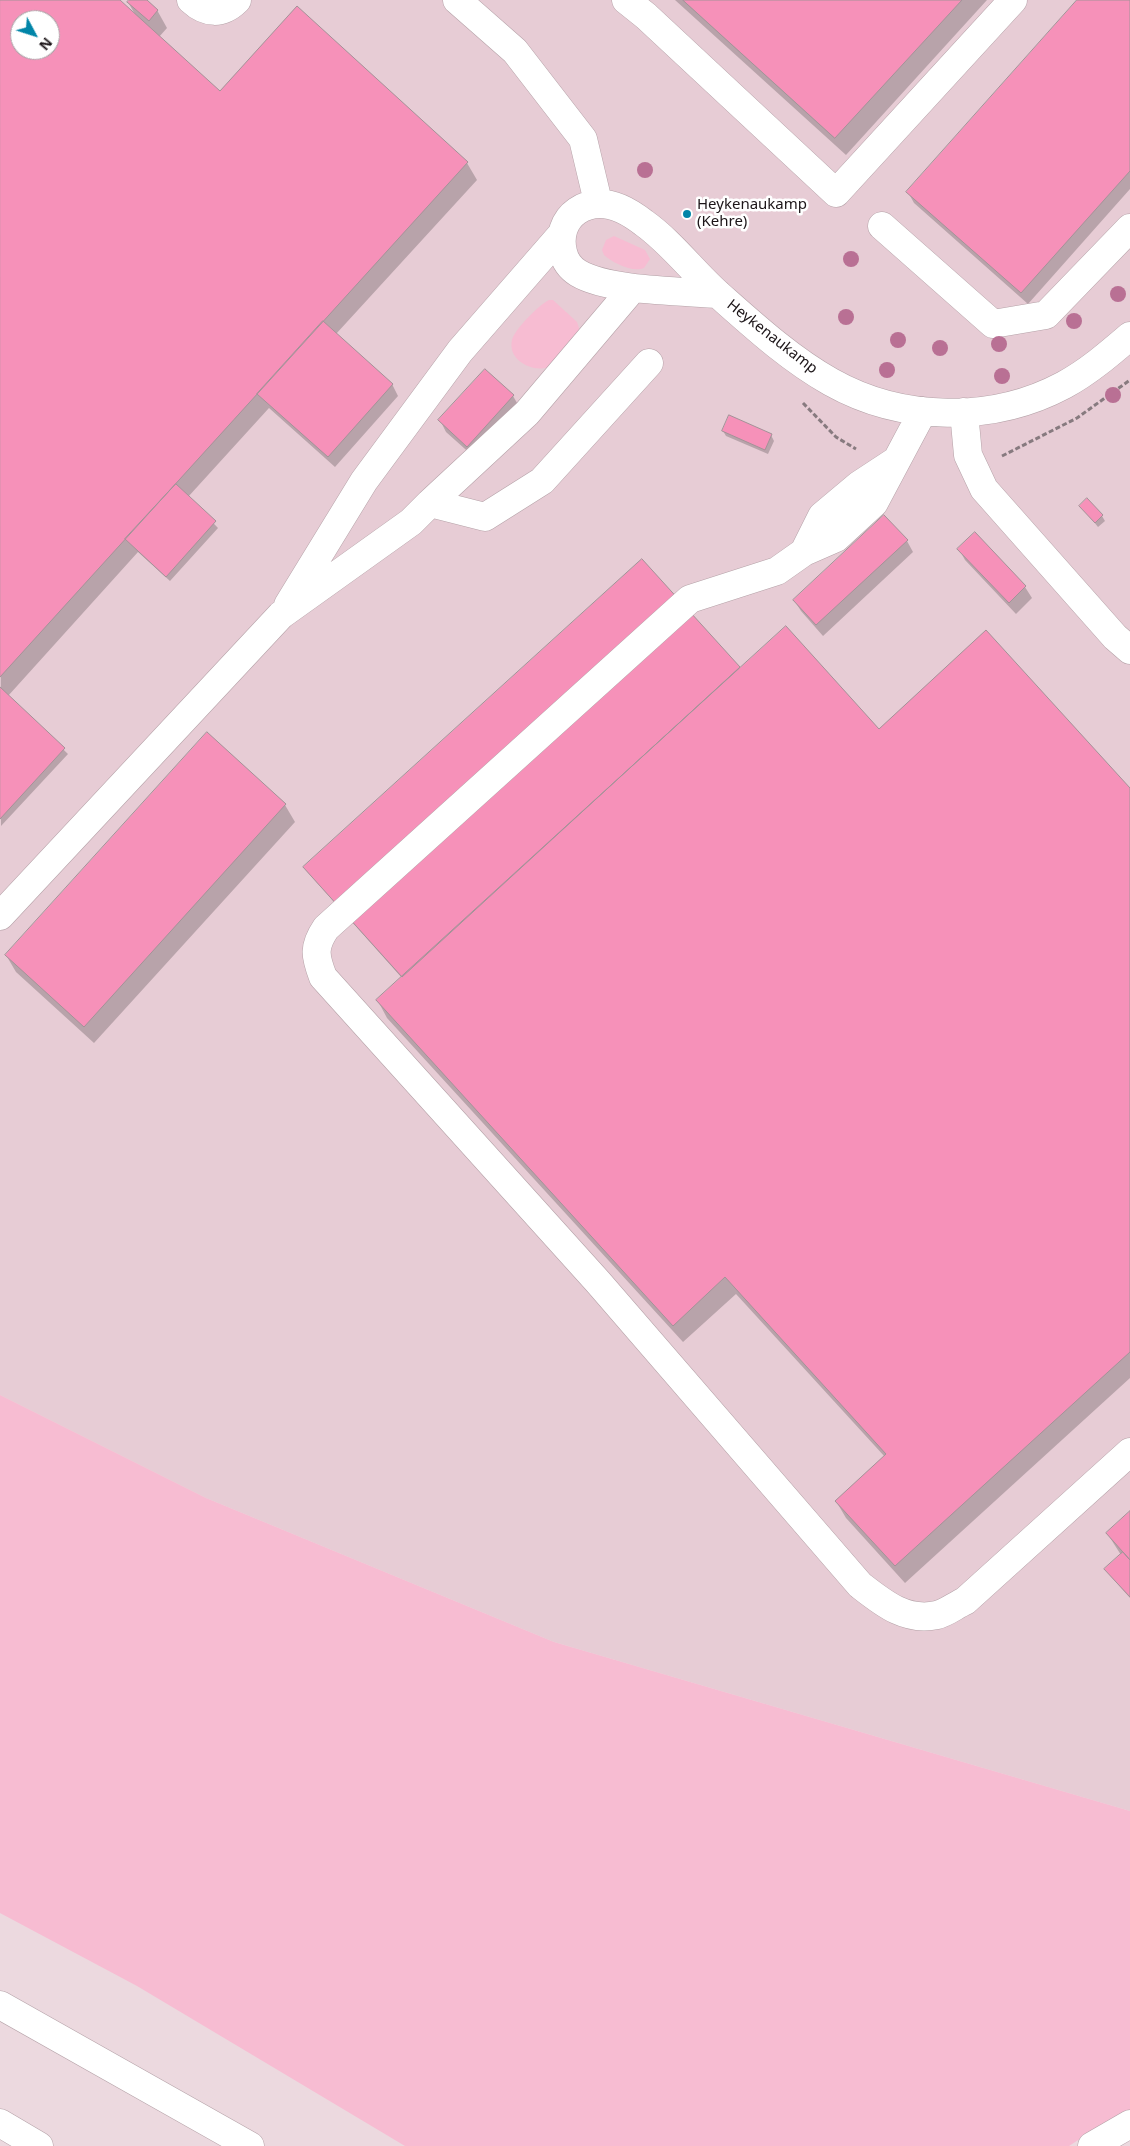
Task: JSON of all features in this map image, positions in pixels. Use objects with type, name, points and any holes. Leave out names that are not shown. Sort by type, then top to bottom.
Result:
[{"type":"main road","points":[[191,0],[206,11],[217,12],[229,7],[237,0]]},
{"type":"main road","points":[[282,615],[364,481],[460,352],[561,235],[569,216],[582,208],[598,202],[583,139],[515,51],[458,0]]},
{"type":"main road","points":[[626,0],[646,16],[836,193],[1012,0]]},
{"type":"main road","name":"Heykenaukamp","points":[[598,202],[613,205],[644,223],[718,294],[788,353],[831,382],[889,407],[923,411],[964,412],[1023,402],[1064,385],[1102,360],[1130,336]]},
{"type":"main road","points":[[882,226],[993,324],[1046,315],[1130,228]]},
{"type":"main road","name":"Heykenaukamp","points":[[561,235],[562,251],[568,264],[577,272],[589,278],[633,288],[718,294]]},
{"type":"main road","points":[[0,916],[282,615],[411,522],[527,413],[633,288]]},
{"type":"main road","points":[[430,503],[484,517],[542,482],[649,363]]},
{"type":"main road","points":[[923,411],[898,460],[859,485],[822,516],[804,552],[777,571],[690,599],[326,928],[318,940],[316,956],[323,977],[598,1282],[687,1388],[860,1585],[887,1606],[914,1616],[938,1615],[965,1601],[1130,1452]]},
{"type":"main road","points":[[964,412],[968,455],[984,489],[1122,643],[1130,662]]},
{"type":"main road","points":[[0,2005],[250,2146]]},
{"type":"main road","points":[[0,2123],[39,2146]]},
{"type":"main road","points":[[1092,2146],[1130,2124]]},
{"type":"shaded area","points":[[0,0],[1130,0],[1130,1811],[554,1642],[206,1498],[0,1395]]},
{"type":"shaded area","points":[[614,236],[645,250],[650,259],[644,268],[634,269],[623,266],[604,255],[602,250],[606,240]]},
{"type":"shaded area","points":[[549,300],[553,300],[577,322],[580,331],[548,367],[535,368],[517,359],[511,347],[512,340],[517,330],[528,318]]},
{"type":"shaded area","points":[[0,1395],[206,1498],[554,1642],[1130,1811],[1130,2112],[1092,2131],[1069,2146],[405,2146],[137,1986],[0,1913]]},
{"type":"building","points":[[0,0],[120,0],[220,91],[297,6],[468,162],[0,677]]},
{"type":"building","points":[[129,0],[147,0],[158,10],[149,21],[127,2]]},
{"type":"building","points":[[683,0],[962,0],[835,138]]},
{"type":"building","points":[[1077,0],[1130,0],[1130,171],[1021,293],[906,192]]},
{"type":"building","points":[[323,321],[393,384],[328,457],[257,394]]},
{"type":"building","points":[[485,369],[514,395],[467,447],[438,420]]},
{"type":"building","points":[[729,415],[772,434],[765,450],[722,431]]},
{"type":"building","points":[[176,484],[216,521],[166,577],[125,539]]},
{"type":"building","points":[[1087,498],[1103,515],[1095,523],[1079,506]]},
{"type":"building","points":[[884,515],[908,540],[816,625],[793,600]]},
{"type":"building","points":[[975,532],[1026,586],[1009,603],[957,549]]},
{"type":"building","points":[[642,559],[740,667],[402,977],[303,867]]},
{"type":"building","points":[[786,626],[879,729],[986,630],[1130,788],[1130,1352],[895,1566],[835,1501],[886,1454],[725,1277],[673,1326],[376,1000]]},
{"type":"building","points":[[0,687],[65,748],[0,819]]},
{"type":"building","points":[[207,732],[286,804],[84,1027],[5,955]]},
{"type":"building","points":[[1130,1511],[1130,1560],[1106,1533]]},
{"type":"building","points":[[1123,1552],[1130,1560],[1130,1597],[1104,1569]]},
{"type":"place","name":"Heykenaukamp (Kehre)","points":[[687,214]]}]
